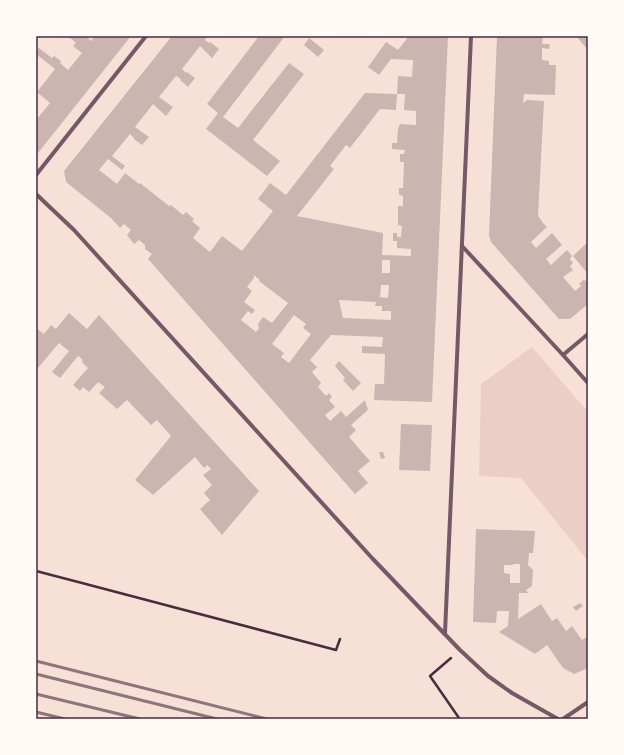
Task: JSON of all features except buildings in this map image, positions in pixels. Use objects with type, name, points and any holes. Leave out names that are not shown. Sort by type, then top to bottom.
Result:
[{"type":"street","points":[[36,174],[146,36]]},
{"type":"street","points":[[444,633],[471,36]]},
{"type":"street","points":[[36,194],[74,230],[372,558],[460,650],[488,676],[512,693],[558,719]]},
{"type":"street","points":[[462,246],[588,383]]},
{"type":"street","points":[[563,355],[588,334]]},
{"type":"street","points":[[563,719],[588,702]]},
{"type":"path","points":[[36,571],[336,650],[340,639]]},
{"type":"path","points":[[459,718],[430,676],[460,650]]},
{"type":"shaded area","points":[[532,347],[588,412],[588,561],[521,478],[479,476],[481,384]]},
{"type":"railway","points":[[36,661],[267,719]]},
{"type":"railway","points":[[36,674],[217,719]]},
{"type":"railway","points":[[36,694],[140,719]]},
{"type":"railway","points":[[36,712],[65,719]]}]
